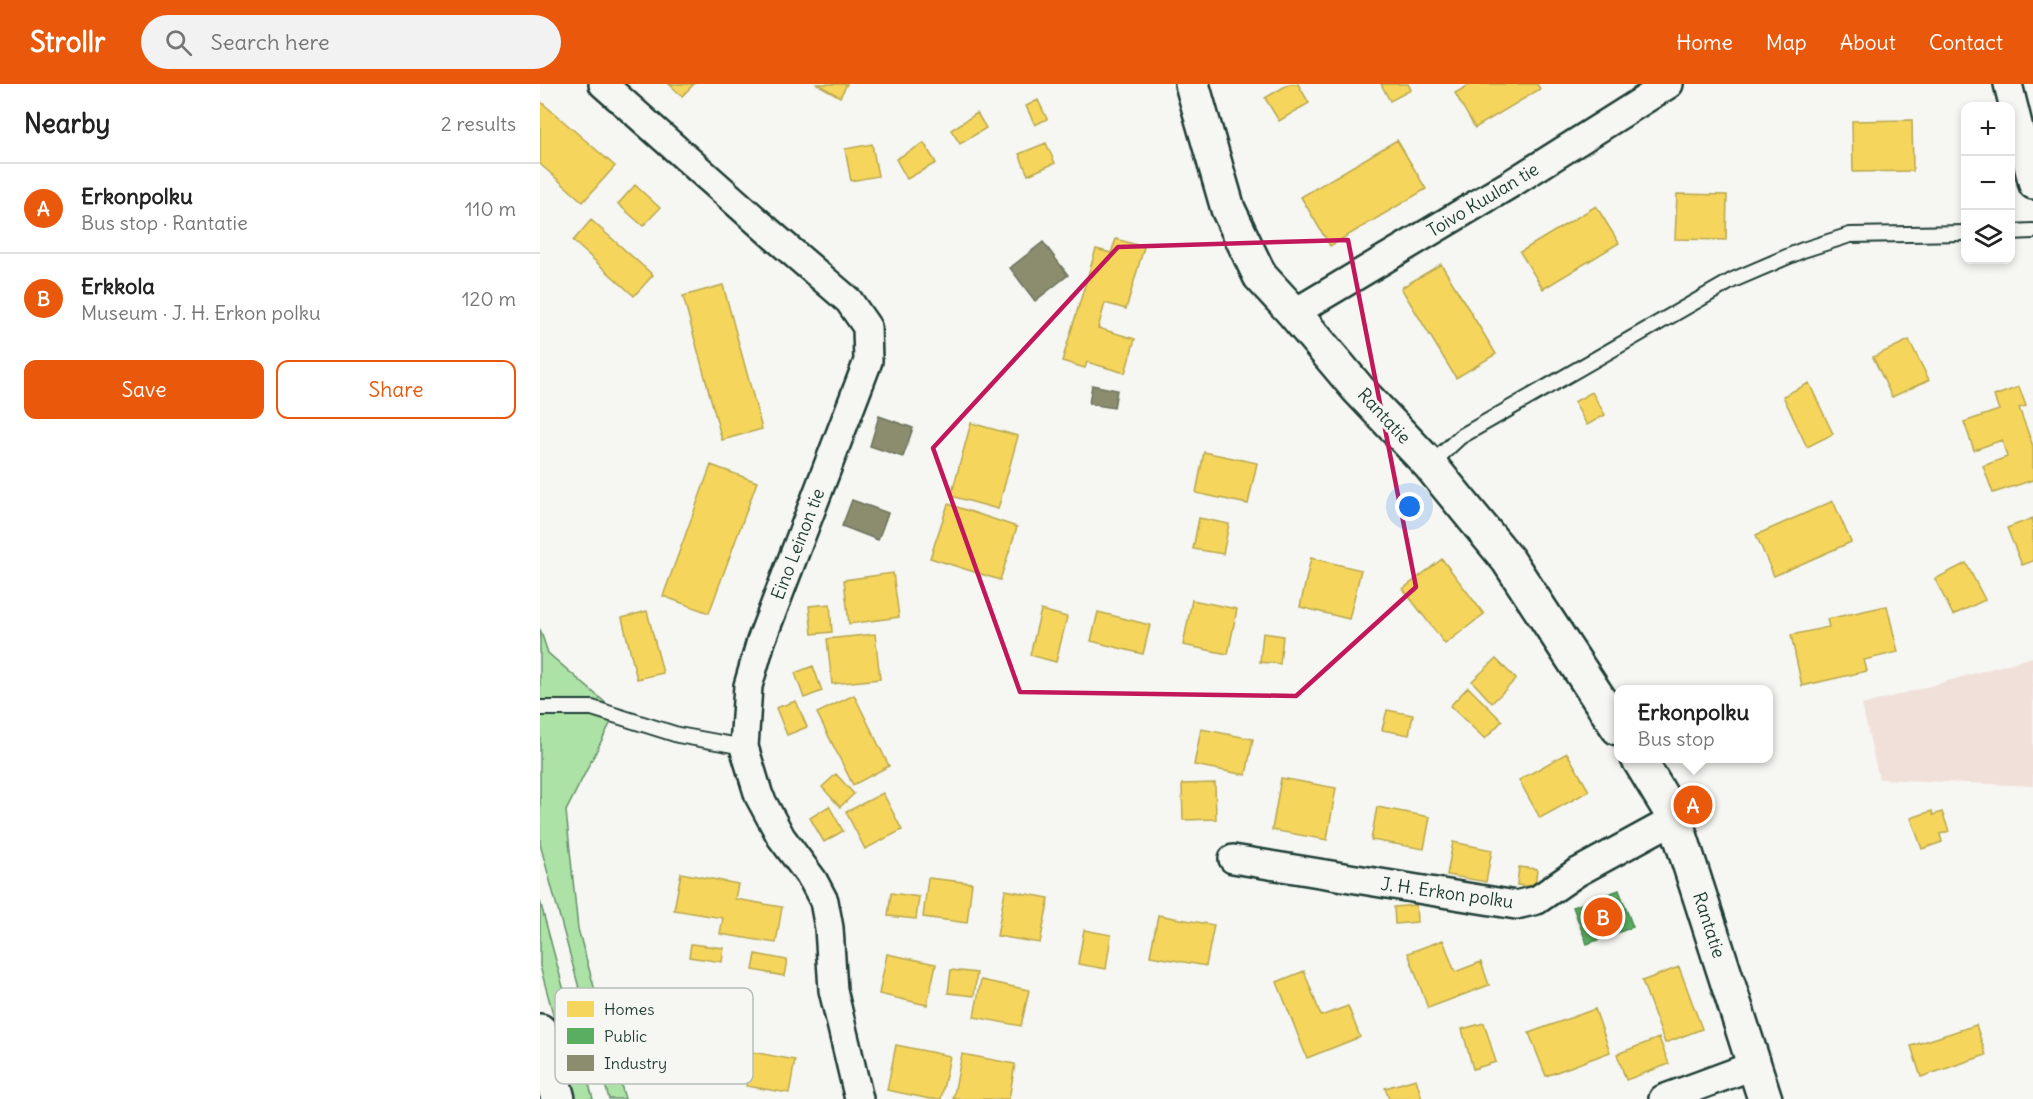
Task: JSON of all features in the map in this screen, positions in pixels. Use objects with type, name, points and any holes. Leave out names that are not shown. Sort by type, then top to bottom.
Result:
[{"type":"street","name":"Eino Leinon tie","points":[[603,84],[849,301],[867,327],[868,361],[760,641],[748,686],[744,747],[759,796],[781,837],[813,880],[824,902],[829,928],[833,990],[859,1099]]},
{"type":"street","name":"Rantatie","points":[[1192,84],[1228,209],[1260,276],[1358,389],[1430,465],[1508,560],[1614,722]]},
{"type":"street","name":"Toivo Kuulan tie","points":[[1294,313],[1512,183],[1669,84]]},
{"type":"street","points":[[2008,84],[2033,185]]},
{"type":"street","name":"Rantatie","points":[[1640,763],[1675,819],[1765,1099]]},
{"type":"street","name":"J. H. Erkon polku","points":[[1233,859],[1516,905],[1537,900],[1576,873],[1675,819]]},
{"type":"street","points":[[540,1031],[558,1099]]},
{"type":"street","points":[[1663,1099],[1755,1065]]},
{"type":"lane","points":[[2015,232],[2033,231]]},
{"type":"lane","points":[[1430,465],[1460,436],[1733,280],[1803,250],[1850,235],[1961,233]]},
{"type":"lane","points":[[540,708],[592,708],[678,735],[744,747]]},
{"type":"highlighted area","points":[[1348,240],[1416,587],[1296,696],[1020,692],[933,448],[1118,247]]},
{"type":"shaded area","points":[[2033,657],[2033,786],[1879,779],[1862,705]]},
{"type":"green space","points":[[540,629],[548,653],[616,712],[566,811],[578,929],[594,988],[579,988],[540,844]]},
{"type":"green space","points":[[540,901],[563,988],[555,988],[555,1021],[540,966]]},
{"type":"green space","points":[[572,1084],[589,1084],[593,1099],[576,1099]]},
{"type":"green space","points":[[605,1084],[621,1084],[625,1099],[609,1099]]},
{"type":"building: Homes","points":[[669,84],[694,84],[682,96]]},
{"type":"building: Homes","points":[[817,84],[847,84],[840,97]]},
{"type":"building: Homes","points":[[1289,84],[1298,84],[1309,103],[1279,121],[1265,98]]},
{"type":"building: Homes","points":[[1381,84],[1408,84],[1411,90],[1390,101]]},
{"type":"building: Homes","points":[[1471,84],[1537,84],[1540,89],[1475,128],[1455,93]]},
{"type":"building: Homes","points":[[1038,100],[1047,119],[1035,125],[1026,106]]},
{"type":"building: Homes","points":[[540,101],[615,166],[583,202],[540,164]]},
{"type":"building: Homes","points":[[977,113],[986,128],[960,144],[951,130]]},
{"type":"building: Homes","points":[[1912,120],[1913,171],[1853,172],[1852,121]]},
{"type":"building: Homes","points":[[1397,140],[1426,189],[1330,246],[1301,197]]},
{"type":"building: Homes","points":[[924,143],[936,163],[907,179],[896,159]]},
{"type":"building: Homes","points":[[1046,143],[1055,163],[1028,175],[1019,154]]},
{"type":"building: Homes","points":[[872,144],[878,176],[851,181],[845,149]]},
{"type":"building: Homes","points":[[635,185],[660,208],[643,226],[618,204]]},
{"type":"building: Homes","points":[[1677,194],[1727,195],[1726,240],[1675,239]]},
{"type":"building: Homes","points":[[1596,206],[1619,243],[1543,289],[1520,252]]},
{"type":"building: Homes","points":[[591,220],[653,275],[634,296],[573,241]]},
{"type":"building: Homes","points":[[1116,239],[1144,247],[1126,309],[1105,303],[1098,328],[1135,339],[1125,373],[1087,362],[1085,368],[1062,361],[1096,249],[1111,253]]},
{"type":"building: Homes","points":[[1441,264],[1496,354],[1456,378],[1401,288]]},
{"type":"building: Homes","points":[[723,285],[762,429],[722,440],[683,296]]},
{"type":"building: Homes","points":[[1909,340],[1929,380],[1892,397],[1873,357]]},
{"type":"building: Homes","points":[[1809,383],[1833,434],[1807,447],[1783,396]]},
{"type":"building: Homes","points":[[2019,387],[2026,406],[2019,408],[2033,446],[2033,480],[1993,493],[1983,466],[2007,457],[2002,440],[1974,450],[1964,422],[1999,410],[1994,396]]},
{"type":"building: Homes","points":[[1592,392],[1605,415],[1587,425],[1574,402]]},
{"type":"building: Homes","points":[[971,423],[1018,436],[998,509],[951,496]]},
{"type":"building: Homes","points":[[1204,452],[1257,463],[1248,504],[1196,493]]},
{"type":"building: Homes","points":[[711,465],[757,482],[709,613],[663,596]]},
{"type":"building: Homes","points":[[1833,501],[1851,542],[1774,576],[1756,535]]},
{"type":"building: Homes","points":[[948,504],[1017,527],[1000,580],[930,558]]},
{"type":"building: Homes","points":[[1199,518],[1229,524],[1223,554],[1193,549]]},
{"type":"building: Homes","points":[[2033,518],[2033,561],[2022,565],[2007,528]]},
{"type":"building: Homes","points":[[1311,558],[1361,570],[1349,619],[1300,607]]},
{"type":"building: Homes","points":[[1442,559],[1484,614],[1445,644],[1403,589]]},
{"type":"building: Homes","points":[[1966,563],[1985,600],[1953,615],[1935,579]]},
{"type":"building: Homes","points":[[893,573],[899,617],[849,624],[844,580]]},
{"type":"building: Homes","points":[[1192,600],[1237,609],[1228,654],[1183,645]]},
{"type":"building: Homes","points":[[830,604],[832,632],[812,634],[809,606]]},
{"type":"building: Homes","points":[[1887,606],[1898,652],[1864,660],[1867,671],[1802,686],[1791,635],[1829,627],[1827,619]]},
{"type":"building: Homes","points":[[1041,610],[1067,617],[1056,662],[1030,655]]},
{"type":"building: Homes","points":[[647,611],[663,673],[637,679],[622,618]]},
{"type":"building: Homes","points":[[1098,612],[1150,625],[1143,654],[1091,641]]},
{"type":"building: Homes","points":[[1263,633],[1283,636],[1280,664],[1260,662]]},
{"type":"building: Homes","points":[[875,634],[880,679],[832,684],[827,639]]},
{"type":"building: Homes","points":[[1496,659],[1516,679],[1492,703],[1472,681]]},
{"type":"building: Homes","points":[[813,666],[822,691],[804,698],[795,673]]},
{"type":"building: Homes","points":[[1468,687],[1502,721],[1485,739],[1450,706]]},
{"type":"building: Homes","points":[[854,695],[889,766],[853,785],[817,713]]},
{"type":"building: Homes","points":[[796,701],[807,727],[787,735],[776,708]]},
{"type":"building: Homes","points":[[1387,710],[1413,715],[1409,735],[1382,730]]},
{"type":"building: Homes","points":[[1201,729],[1253,739],[1246,775],[1194,765]]},
{"type":"building: Homes","points":[[1567,753],[1589,791],[1540,818],[1519,780]]},
{"type":"building: Homes","points":[[836,774],[854,794],[840,807],[822,787]]},
{"type":"building: Homes","points":[[1281,778],[1336,788],[1327,840],[1272,830]]},
{"type":"building: Homes","points":[[1215,783],[1216,819],[1183,820],[1182,784]]},
{"type":"building: Homes","points":[[883,793],[902,830],[865,849],[846,812]]},
{"type":"building: Homes","points":[[829,806],[843,831],[824,842],[810,818]]},
{"type":"building: Homes","points":[[1377,807],[1430,817],[1424,849],[1371,840]]},
{"type":"building: Homes","points":[[1932,811],[1933,815],[1942,812],[1949,831],[1940,834],[1942,842],[1922,849],[1911,818]]},
{"type":"building: Homes","points":[[1453,842],[1492,850],[1486,882],[1447,875]]},
{"type":"building: Homes","points":[[1519,867],[1537,869],[1535,887],[1517,885]]},
{"type":"building: Homes","points":[[681,873],[738,884],[735,899],[782,907],[776,943],[720,934],[723,918],[674,910]]},
{"type":"building: Homes","points":[[928,878],[972,883],[967,923],[923,917]]},
{"type":"building: Homes","points":[[1005,890],[1049,898],[1040,943],[997,936]]},
{"type":"building: Homes","points":[[891,893],[919,897],[916,919],[888,916]]},
{"type":"building: Homes","points":[[1416,905],[1417,922],[1395,924],[1394,907]]},
{"type":"building: Homes","points":[[1158,915],[1214,925],[1206,966],[1150,956]]},
{"type":"building: Homes","points":[[1084,930],[1111,935],[1106,969],[1078,964]]},
{"type":"building: Homes","points":[[1443,940],[1455,972],[1481,962],[1489,985],[1428,1008],[1408,953]]},
{"type":"building: Homes","points":[[691,944],[724,948],[722,962],[689,957]]},
{"type":"building: Homes","points":[[756,954],[787,960],[784,976],[753,970]]},
{"type":"building: Homes","points":[[887,954],[936,964],[927,1005],[879,994]]},
{"type":"building: Homes","points":[[1679,967],[1702,1029],[1665,1043],[1642,981]]},
{"type":"building: Homes","points":[[951,970],[977,973],[974,996],[948,993]]},
{"type":"building: Homes","points":[[1304,971],[1321,1016],[1348,1006],[1360,1037],[1307,1058],[1277,982]]},
{"type":"building: Homes","points":[[981,980],[1029,990],[1021,1026],[974,1017]]},
{"type":"building: Homes","points":[[1595,1009],[1610,1052],[1546,1076],[1529,1033]]},
{"type":"building: Homes","points":[[1484,1023],[1496,1062],[1473,1069],[1462,1029]]},
{"type":"building: Homes","points":[[1976,1025],[1986,1055],[1921,1077],[1911,1046]]},
{"type":"building: Homes","points":[[1659,1038],[1669,1064],[1626,1080],[1617,1054]]},
{"type":"building: Homes","points":[[896,1045],[950,1056],[941,1099],[930,1099],[887,1090]]},
{"type":"building: Homes","points":[[753,1052],[795,1060],[789,1093],[746,1086],[746,1084],[753,1084]]},
{"type":"building: Homes","points":[[962,1054],[1015,1064],[1009,1099],[953,1099]]},
{"type":"building: Homes","points":[[1416,1079],[1422,1099],[1389,1099],[1385,1088]]},
{"type":"building: Public","points":[[1619,890],[1633,927],[1587,944],[1573,907]]},
{"type":"building: Industry","points":[[1043,242],[1068,275],[1035,301],[1010,268]]},
{"type":"building: Industry","points":[[1092,385],[1117,390],[1114,408],[1089,404]]},
{"type":"building: Industry","points":[[879,416],[913,428],[903,457],[870,446]]},
{"type":"building: Industry","points":[[852,500],[888,513],[878,540],[842,526]]},
{"type":"place","name":"Erkonpolku","points":[[1693,805]]},
{"type":"place","name":"Erkkola","points":[[1603,917]]}]
